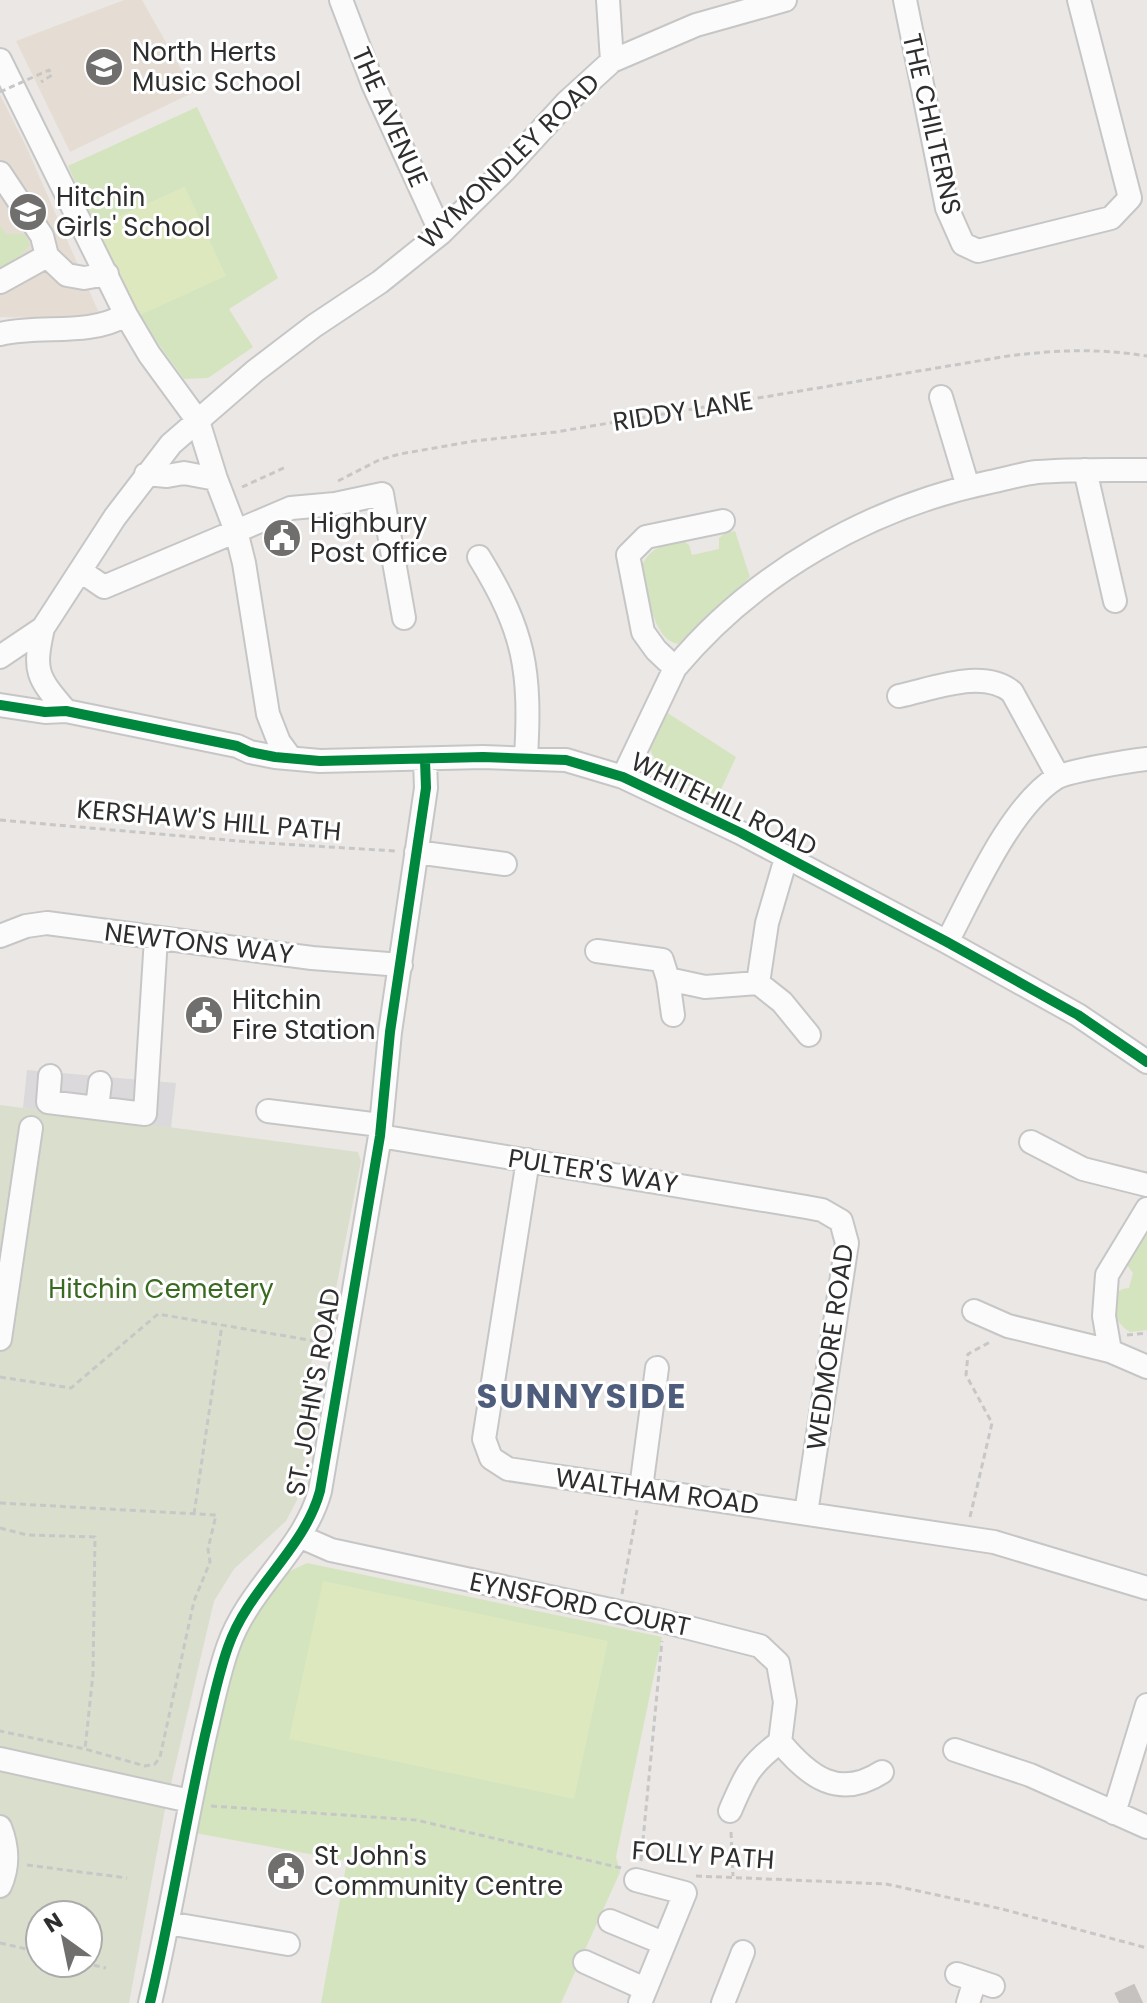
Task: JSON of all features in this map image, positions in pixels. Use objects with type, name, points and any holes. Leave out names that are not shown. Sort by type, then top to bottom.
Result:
[{"type":"street","name":"THE AVENUE","points":[[341,0],[373,84],[441,233]]},
{"type":"street","points":[[608,0],[612,61]]},
{"type":"street","name":"WYMONDLEY ROAD","points":[[43,628],[115,517],[171,444],[314,326],[380,282],[441,233],[504,171],[567,102],[612,61],[696,25],[785,0]]},
{"type":"street","name":"THE CHILTERNS","points":[[905,0],[947,208],[963,244],[978,251],[1111,218],[1130,198],[1079,0]]},
{"type":"street","points":[[0,60],[126,315],[175,393],[188,405],[198,421],[244,563],[268,714],[279,742],[290,757]]},
{"type":"street","points":[[0,173],[42,236],[47,256],[67,275],[84,278],[107,274]]},
{"type":"street","points":[[0,282],[47,256]]},
{"type":"street","points":[[0,334],[22,329],[93,328],[126,315]]},
{"type":"street","points":[[175,393],[220,402]]},
{"type":"street","points":[[171,444],[175,393]]},
{"type":"street","points":[[941,397],[968,487]]},
{"type":"street","points":[[1085,470],[1115,601]]},
{"type":"street","points":[[623,777],[675,668],[733,609],[785,569],[836,538],[900,508],[968,487],[1036,472],[1147,470]]},
{"type":"street","points":[[146,474],[167,476],[184,473],[219,488]]},
{"type":"street","points":[[82,572],[104,587],[302,505],[335,504],[382,494],[404,618]]},
{"type":"street","points":[[675,668],[643,632],[628,555],[646,537],[723,521]]},
{"type":"street","points":[[479,557],[500,591],[515,624],[522,652],[528,679],[526,758]]},
{"type":"street","points":[[0,657],[43,628]]},
{"type":"street","points":[[43,628],[37,667],[47,688],[66,711]]},
{"type":"street","points":[[899,696],[974,680],[1001,683],[1012,692],[1058,776]]},
{"type":"street","name":"WHITEHILL ROAD","points":[[0,705],[45,712],[66,711],[237,746],[262,755],[320,761],[566,760],[623,777],[741,833],[947,942],[1078,1015],[1147,1062]]},
{"type":"street","points":[[237,746],[262,728],[268,714]]},
{"type":"street","points":[[947,942],[986,868],[1024,807],[1058,776],[1147,759]]},
{"type":"street","name":"ST. JOHN'S ROAD","points":[[150,2003],[198,1804],[228,1645],[259,1587],[310,1521],[320,1491],[380,1130],[426,788],[425,760]]},
{"type":"street","points":[[416,852],[505,864]]},
{"type":"street","points":[[758,983],[767,923],[786,858]]},
{"type":"street","name":"NEWTONS WAY","points":[[0,936],[26,926],[47,923],[312,958],[401,965]]},
{"type":"street","points":[[50,1076],[48,1102],[145,1114],[156,938]]},
{"type":"street","points":[[597,951],[662,960],[673,1015]]},
{"type":"street","points":[[668,979],[705,987],[758,983],[782,1002],[809,1035]]},
{"type":"street","points":[[97,1108],[100,1083]]},
{"type":"street","name":"PULTER'S WAY","points":[[268,1111],[528,1160],[806,1207]]},
{"type":"street","points":[[0,1339],[31,1128]]},
{"type":"street","points":[[1031,1142],[1083,1169],[1147,1185]]},
{"type":"street","name":"WALTHAM ROAD","points":[[528,1160],[484,1439],[491,1458],[508,1469],[994,1542],[1147,1588]]},
{"type":"street","name":"WEDMORE ROAD","points":[[806,1207],[822,1210],[841,1221],[847,1243],[806,1513]]},
{"type":"street","points":[[1110,1351],[1104,1316],[1107,1275],[1147,1209]]},
{"type":"street","points":[[974,1311],[1008,1326],[1110,1351],[1147,1367]]},
{"type":"street","points":[[641,1488],[657,1368]]},
{"type":"street","name":"EYNSFORD COURT","points":[[299,1536],[331,1550],[662,1621],[760,1646],[778,1663],[785,1702],[780,1742]]},
{"type":"street","points":[[1116,1806],[1147,1705]]},
{"type":"street","points":[[730,1811],[746,1774],[757,1759],[780,1742],[812,1772],[835,1785],[861,1784],[882,1772]]},
{"type":"street","points":[[955,1750],[1116,1806],[1147,1827]]},
{"type":"street","points":[[0,1759],[198,1804]]},
{"type":"street","points":[[0,1827],[6,1842],[7,1863],[0,1886]]},
{"type":"street","points":[[585,1962],[642,1996],[685,1893],[633,1874]]},
{"type":"street","points":[[610,1921],[663,1943]]},
{"type":"street","points":[[168,1923],[288,1944]]},
{"type":"street","points":[[723,2003],[743,1952]]},
{"type":"street","points":[[968,2003],[975,1980]]},
{"type":"path","points":[[0,92],[49,70],[52,75],[41,82]]},
{"type":"path","points":[[219,488],[286,467]]},
{"type":"path","points":[[0,1377],[71,1388],[158,1314],[343,1346]]},
{"type":"path","points":[[194,1514],[222,1325]]},
{"type":"path","points":[[994,1542],[995,1524],[969,1516],[992,1423],[966,1375],[968,1354],[1002,1336],[1008,1326]]},
{"type":"path","points":[[619,1613],[641,1488]]},
{"type":"path","points":[[0,1503],[216,1515],[208,1549],[210,1562],[194,1601],[160,1757],[155,1764],[145,1766],[85,1749],[0,1731]]},
{"type":"path","points":[[0,1528],[27,1535],[95,1537],[93,1674],[85,1749]]},
{"type":"path","points":[[633,1874],[656,1711],[662,1621]]},
{"type":"path","points":[[730,1811],[733,1876]]},
{"type":"path","points":[[7,1863],[127,1878]]},
{"type":"path","points":[[0,1943],[24,1948]]},
{"type":"shaded area","name":"North Herts Music School","points":[[124,0],[142,0],[194,92],[70,152],[16,41]]},
{"type":"shaded area","name":"Hitchin Girls' School","points":[[0,95],[26,146],[99,313],[86,319],[0,317]]},
{"type":"shaded area","points":[[27,1070],[176,1083],[171,1128],[23,1108]]},
{"type":"green space","points":[[197,107],[278,278],[229,309],[253,347],[208,378],[184,379],[138,316],[185,187],[96,227],[68,166]]},
{"type":"green space","points":[[185,187],[226,276],[138,316],[96,227]]},
{"type":"green space","points":[[0,225],[6,234],[25,234],[30,245],[0,275]]},
{"type":"green space","points":[[735,531],[750,577],[678,644],[669,640],[652,612],[642,565],[654,550],[677,542],[684,541],[689,545],[692,555],[719,549],[719,538]]},
{"type":"green space","points":[[666,712],[736,757],[717,798],[663,774],[649,748]]},
{"type":"green space","name":"Hitchin Cemetery","points":[[0,1105],[358,1152],[361,1161],[328,1329],[316,1334],[308,1384],[316,1398],[297,1500],[286,1521],[234,1569],[214,1601],[165,1809],[129,2003],[0,2003]]},
{"type":"green space","points":[[1147,1229],[1147,1330],[1130,1332],[1114,1314],[1113,1300],[1121,1290],[1129,1288],[1133,1273],[1124,1261]]},
{"type":"green space","points":[[307,1563],[662,1637],[616,1857],[620,1872],[561,2003],[321,2003],[347,1861],[195,1833],[228,1666],[258,1612],[286,1573]]},
{"type":"green space","points":[[323,1581],[608,1641],[574,1799],[289,1739]]},
{"type":"tunnel","points":[[1119,2003],[1147,1990]]},
{"type":"cycle path","points":[[0,705],[45,712],[66,711],[237,746],[275,757],[320,761],[483,757],[566,760],[623,777],[741,833],[947,942],[1078,1015],[1147,1062]]},
{"type":"cycle path","points":[[150,2003],[224,1658],[249,1606],[302,1532],[320,1491],[380,1136],[390,1032],[426,788],[425,760]]},
{"type":"place","name":"North Herts Music School","points":[[104,67]]},
{"type":"place","name":"Hitchin Girls' School","points":[[28,212]]},
{"type":"place","name":"Highbury Post Office","points":[[282,538]]},
{"type":"place","name":"Hitchin Fire Station","points":[[204,1015]]},
{"type":"place","name":"St John's Community Centre","points":[[286,1871]]},
{"type":"district","name":"SUNNYSIDE","points":[[582,1396]]}]
